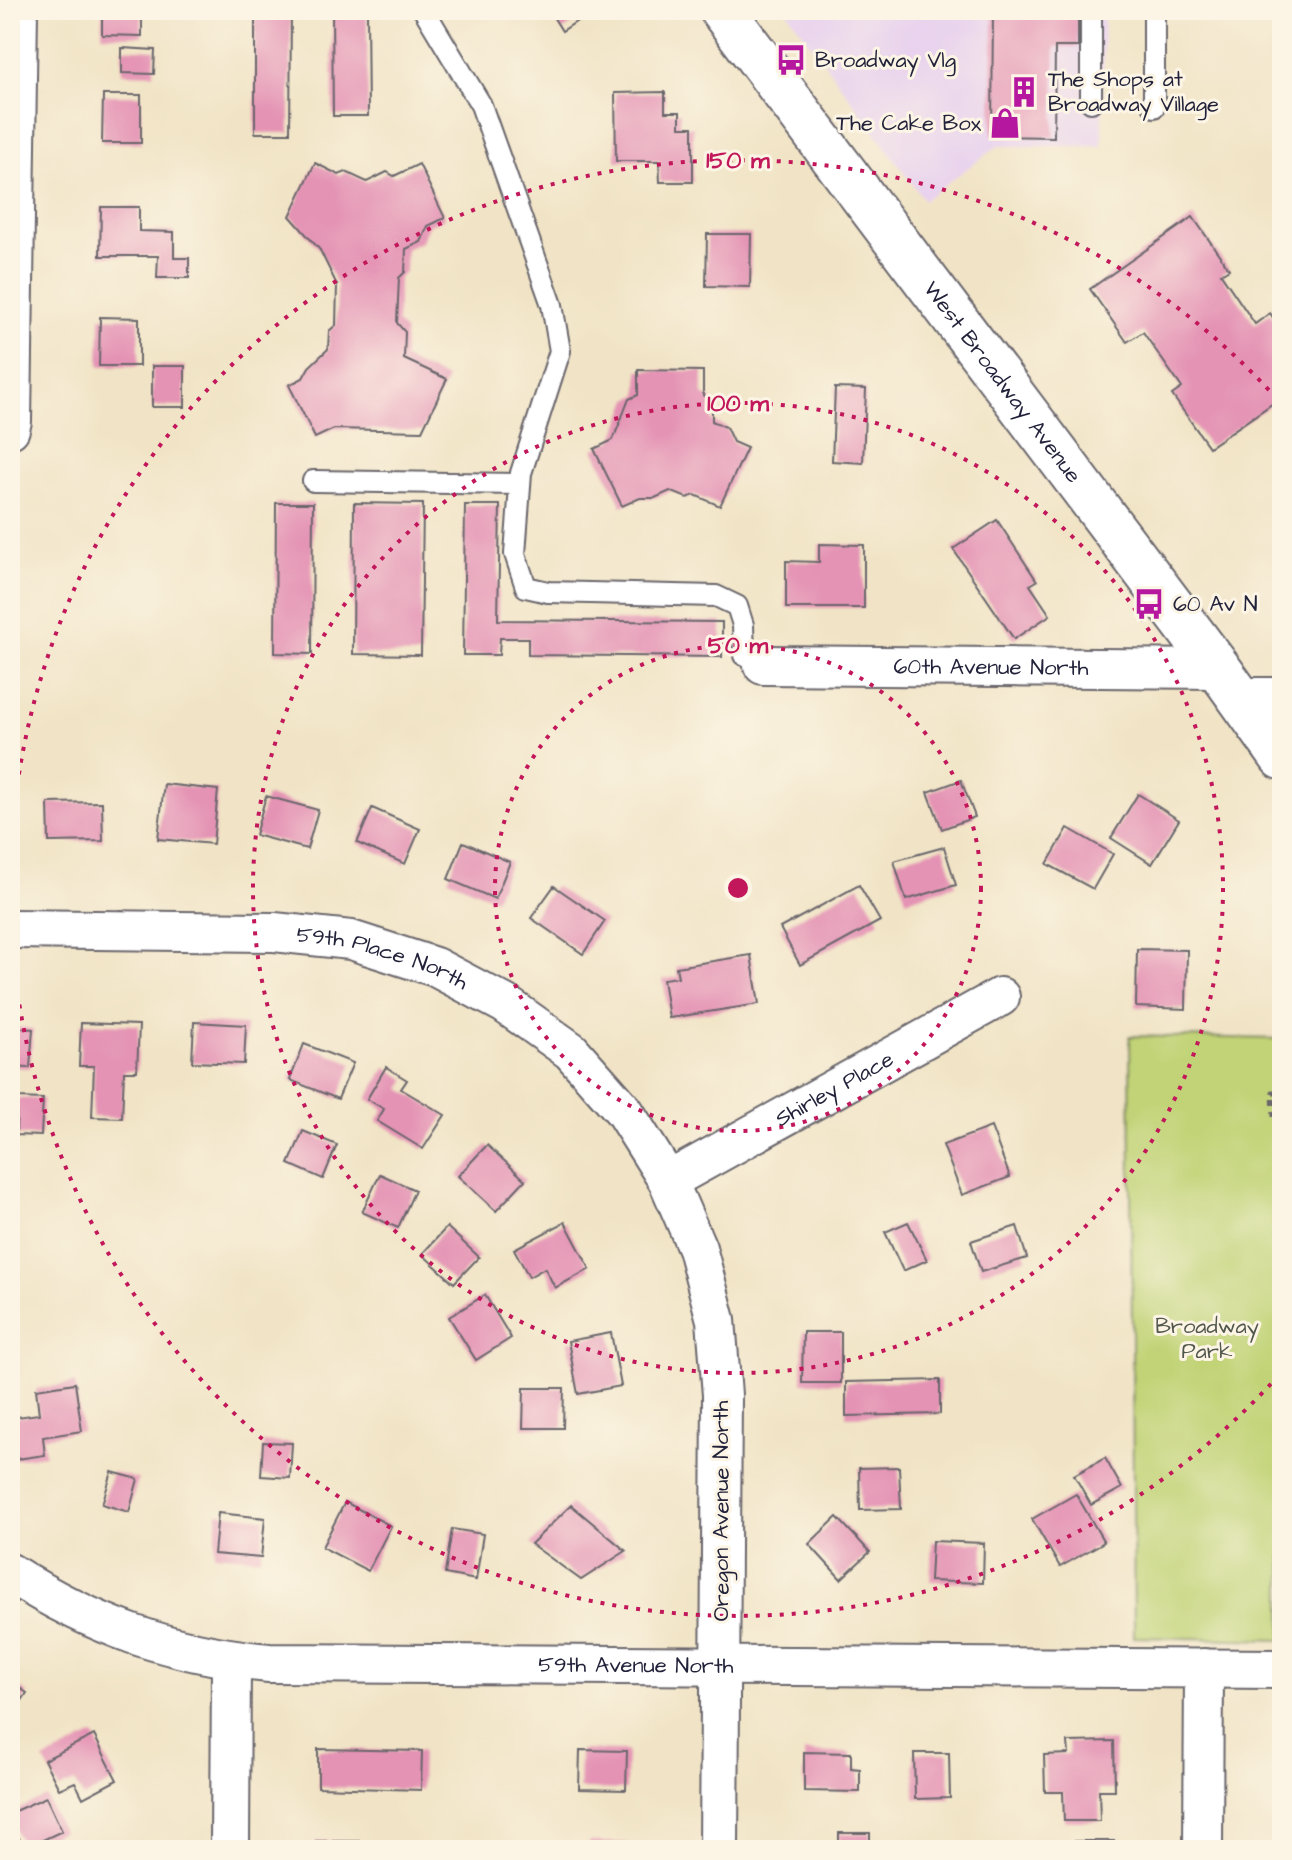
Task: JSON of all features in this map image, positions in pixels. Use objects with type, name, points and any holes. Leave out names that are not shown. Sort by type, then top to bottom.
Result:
[{"type":"street","points":[[10,429],[18,10]]},
{"type":"street","name":"West Broadway Avenue","points":[[734,14],[1247,688],[1282,757]]},
{"type":"street","name":"60th Avenue North","points":[[763,665],[1247,688]]},
{"type":"street","name":"59th Place North","points":[[10,929],[274,932],[351,940],[435,967],[505,1004],[571,1051],[624,1111],[668,1181]]},
{"type":"street","name":"Shirley Place","points":[[668,1181],[1000,997]]},
{"type":"street","name":"Oregon Avenue North","points":[[668,1181],[697,1248],[716,1320],[722,1395],[719,1850]]},
{"type":"street","name":"59th Avenue North","points":[[10,1573],[37,1591],[108,1627],[180,1650],[231,1660],[284,1663],[1282,1669]]},
{"type":"street","points":[[230,1850],[231,1660]]},
{"type":"street","points":[[1203,1850],[1204,1668]]},
{"type":"lane","points":[[424,10],[481,105],[552,305],[560,351],[521,473],[515,554],[526,587],[548,592],[716,596],[737,606],[743,625],[744,655],[763,665]]},
{"type":"lane","points":[[1091,10],[1091,102]]},
{"type":"lane","points":[[1154,10],[1154,107]]},
{"type":"lane","points":[[313,481],[520,484]]},
{"type":"path","points":[[1274,1117],[1273,1092],[1282,1092]]},
{"type":"shaded area","points":[[786,10],[1104,10],[1102,146],[998,146],[924,200]]},
{"type":"green space","name":"Broadway Park","points":[[1130,1036],[1282,1039],[1282,1640],[1134,1637]]},
{"type":"building","points":[[102,10],[142,10],[142,36],[102,35]]},
{"type":"building","points":[[255,10],[291,10],[290,133],[255,133]]},
{"type":"building","points":[[549,10],[594,10],[562,31]]},
{"type":"building","name":"The Shops at Broadway Village","points":[[993,10],[1078,10],[1078,47],[1055,47],[1054,137],[992,136]]},
{"type":"building","points":[[332,12],[367,12],[368,116],[333,116]]},
{"type":"building","points":[[122,48],[155,50],[154,74],[122,73]]},
{"type":"building","points":[[665,92],[665,112],[680,112],[680,127],[693,127],[693,182],[660,182],[659,161],[616,161],[615,93]]},
{"type":"building","points":[[103,95],[141,95],[141,143],[102,143]]},
{"type":"building","points":[[315,163],[339,175],[346,172],[367,182],[387,172],[394,176],[419,164],[445,218],[428,226],[421,242],[406,249],[405,272],[399,278],[397,323],[405,332],[404,359],[447,379],[422,431],[334,429],[315,438],[289,385],[303,378],[309,367],[328,349],[329,331],[336,325],[337,285],[320,250],[290,216]]},
{"type":"building","points":[[101,207],[139,207],[139,231],[174,232],[174,258],[189,258],[189,278],[157,278],[158,256],[100,256]]},
{"type":"building","points":[[1193,217],[1229,269],[1221,274],[1255,324],[1270,313],[1282,331],[1282,397],[1209,447],[1172,395],[1182,388],[1143,332],[1127,342],[1090,289]]},
{"type":"building","points":[[707,234],[751,234],[750,287],[706,286]]},
{"type":"building","points":[[100,317],[139,318],[139,366],[99,366]]},
{"type":"building","points":[[152,366],[185,366],[185,407],[152,407]]},
{"type":"building","points":[[638,370],[703,371],[703,395],[712,400],[712,421],[726,427],[733,442],[747,448],[720,506],[695,495],[687,498],[670,491],[622,506],[594,449],[613,440],[629,399],[638,395]]},
{"type":"building","points":[[835,388],[866,389],[863,463],[832,461]]},
{"type":"building","points":[[276,503],[313,503],[312,654],[275,653]]},
{"type":"building","points":[[354,503],[423,504],[421,655],[353,654]]},
{"type":"building","points":[[465,505],[500,505],[498,620],[722,622],[722,657],[528,655],[528,638],[500,638],[499,655],[463,655]]},
{"type":"building","points":[[997,520],[1037,581],[1030,585],[1050,615],[1014,639],[953,549]]},
{"type":"building","points":[[819,544],[864,545],[864,608],[786,608],[786,561],[819,562]]},
{"type":"building","points":[[961,780],[975,817],[942,829],[928,792]]},
{"type":"building","points":[[164,784],[218,790],[213,844],[158,839]]},
{"type":"building","points":[[1138,794],[1179,820],[1152,864],[1111,838]]},
{"type":"building","points":[[266,796],[318,810],[307,849],[255,835]]},
{"type":"building","points":[[102,802],[103,841],[49,842],[48,803]]},
{"type":"building","points":[[372,808],[420,829],[405,864],[357,843]]},
{"type":"building","points":[[1068,828],[1113,854],[1093,889],[1047,864]]},
{"type":"building","points":[[463,842],[510,862],[495,899],[448,879]]},
{"type":"building","points":[[944,847],[956,885],[906,900],[894,861]]},
{"type":"building","points":[[859,885],[880,921],[800,965],[780,928]]},
{"type":"building","points":[[554,886],[605,921],[583,954],[531,918]]},
{"type":"building","points":[[1137,949],[1187,950],[1186,1009],[1136,1007]]},
{"type":"building","points":[[751,955],[759,1004],[669,1018],[663,979],[678,977],[676,967]]},
{"type":"building","points":[[194,1022],[246,1025],[244,1064],[192,1062]]},
{"type":"building","points":[[81,1023],[139,1025],[137,1071],[124,1071],[122,1118],[92,1117],[94,1066],[79,1066]]},
{"type":"building","points":[[10,1027],[33,1029],[30,1068],[10,1067]]},
{"type":"building","points":[[304,1044],[353,1063],[338,1099],[290,1080]]},
{"type":"building","points":[[386,1067],[407,1080],[401,1089],[445,1115],[423,1149],[377,1121],[384,1109],[367,1099]]},
{"type":"building","points":[[17,1098],[43,1099],[41,1136],[16,1135]]},
{"type":"building","points":[[991,1127],[1010,1177],[962,1195],[943,1145]]},
{"type":"building","points":[[303,1131],[337,1145],[323,1179],[289,1164]]},
{"type":"building","points":[[487,1145],[525,1180],[496,1211],[458,1176]]},
{"type":"building","points":[[380,1174],[415,1190],[398,1228],[362,1212]]},
{"type":"building","points":[[565,1222],[590,1269],[555,1288],[545,1268],[529,1277],[514,1249]]},
{"type":"building","points":[[908,1222],[927,1260],[903,1271],[885,1232]]},
{"type":"building","points":[[1017,1226],[1027,1258],[981,1272],[971,1241]]},
{"type":"building","points":[[447,1227],[479,1257],[454,1283],[422,1254]]},
{"type":"building","points":[[485,1295],[511,1338],[476,1360],[449,1317]]},
{"type":"building","points":[[803,1332],[841,1332],[841,1383],[802,1383]]},
{"type":"building","points":[[611,1333],[621,1386],[578,1394],[568,1341]]},
{"type":"building","points":[[940,1380],[940,1414],[846,1416],[846,1382]]},
{"type":"building","points":[[75,1383],[82,1431],[43,1437],[45,1455],[10,1460],[10,1418],[39,1414],[36,1389]]},
{"type":"building","points":[[524,1388],[564,1388],[563,1428],[523,1428]]},
{"type":"building","points":[[263,1442],[292,1443],[290,1478],[261,1476]]},
{"type":"building","points":[[1105,1458],[1122,1488],[1091,1505],[1074,1475]]},
{"type":"building","points":[[899,1467],[901,1509],[860,1510],[859,1468]]},
{"type":"building","points":[[112,1472],[138,1479],[129,1512],[102,1504]]},
{"type":"building","points":[[1076,1494],[1104,1542],[1060,1567],[1032,1519]]},
{"type":"building","points":[[345,1502],[391,1526],[368,1571],[322,1547]]},
{"type":"building","points":[[571,1505],[626,1551],[581,1580],[531,1544]]},
{"type":"building","points":[[218,1513],[265,1518],[261,1558],[214,1554]]},
{"type":"building","points":[[837,1517],[870,1552],[841,1579],[809,1544]]},
{"type":"building","points":[[452,1529],[483,1534],[476,1580],[445,1574]]},
{"type":"building","points":[[932,1541],[984,1543],[983,1583],[930,1581]]},
{"type":"building","points":[[10,1681],[27,1693],[10,1718]]},
{"type":"building","points":[[94,1735],[117,1780],[83,1798],[75,1782],[59,1789],[44,1760]]},
{"type":"building","points":[[1114,1741],[1115,1790],[1099,1790],[1100,1821],[1064,1821],[1063,1792],[1045,1792],[1044,1755],[1069,1754],[1068,1742]]},
{"type":"building","points":[[318,1749],[422,1751],[421,1790],[318,1787]]},
{"type":"building","points":[[580,1750],[627,1751],[626,1790],[579,1789]]},
{"type":"building","points":[[804,1752],[851,1753],[851,1768],[860,1769],[860,1792],[804,1791]]},
{"type":"building","points":[[914,1753],[949,1753],[950,1798],[915,1799]]},
{"type":"building","points":[[46,1797],[62,1831],[24,1849],[10,1813]]},
{"type":"building","points":[[839,1833],[870,1833],[870,1850],[839,1850]]},
{"type":"building","points":[[316,1841],[359,1841],[359,1850],[317,1850]]},
{"type":"building","points":[[1075,1841],[1114,1841],[1113,1850],[1074,1850]]},
{"type":"building","points":[[589,1842],[629,1843],[629,1850],[589,1850]]},
{"type":"place","name":"Broadway Vlg","points":[[791,60]]},
{"type":"place","name":"The Shops at Broadway Village","points":[[1024,92]]},
{"type":"place","name":"The Cake Box","points":[[1005,123]]},
{"type":"place","name":"60 Av N","points":[[1149,604]]}]
